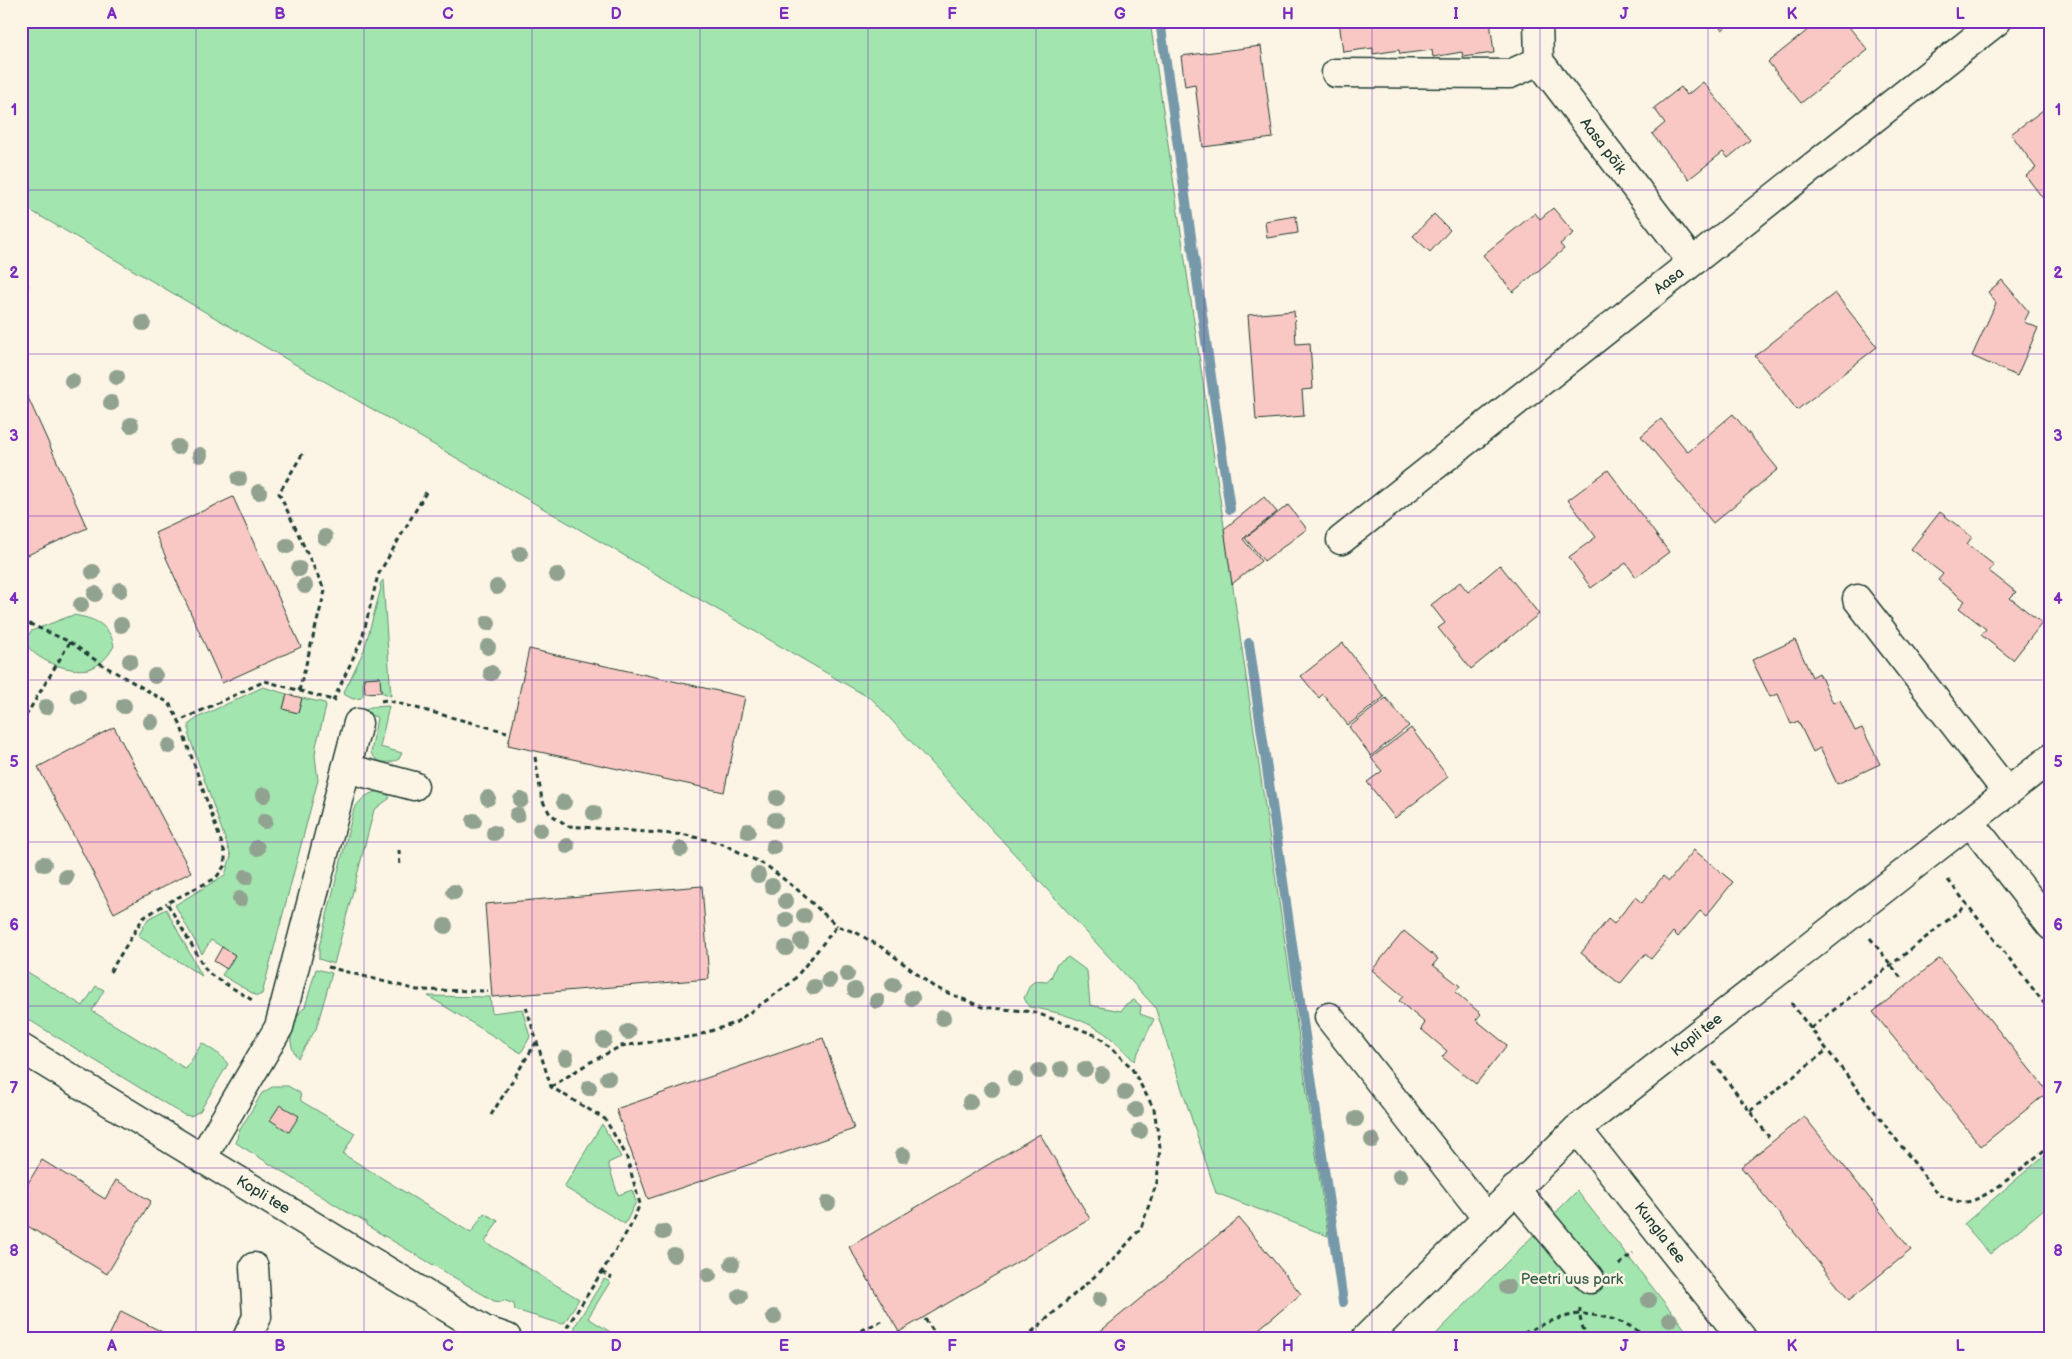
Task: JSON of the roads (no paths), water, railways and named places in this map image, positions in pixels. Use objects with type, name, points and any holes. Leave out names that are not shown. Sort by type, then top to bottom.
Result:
[{"type":"street","points":[[1336,73],[1510,74],[1539,61],[1538,21]]},
{"type":"street","name":"Aasa","points":[[1341,540],[1997,21]]},
{"type":"street","name":"Aasa põik","points":[[1539,61],[1692,262]]},
{"type":"street","points":[[1857,599],[2007,792]]},
{"type":"street","points":[[202,1158],[280,1027],[358,723]]},
{"type":"street","name":"Kopli tee","points":[[1366,1338],[1486,1217],[1577,1129],[2051,758]]},
{"type":"street","points":[[346,768],[414,786]]},
{"type":"street","points":[[1970,822],[2051,926]]},
{"type":"street","points":[[1328,1017],[1486,1217]]},
{"type":"street","name":"Kopli tee","points":[[21,1048],[484,1330],[506,1338]]},
{"type":"street","name":"Kungla tee","points":[[1577,1129],[1742,1338]]},
{"type":"street","points":[[1515,1189],[1590,1279]]},
{"type":"street","points":[[247,1338],[257,1317],[254,1267]]},
{"type":"waterway","points":[[1160,21],[1230,509]]},
{"type":"waterway","points":[[1249,643],[1343,1302]]},
{"type":"park label","name":"Peetri uus park","points":[[1572,1279]]}]
